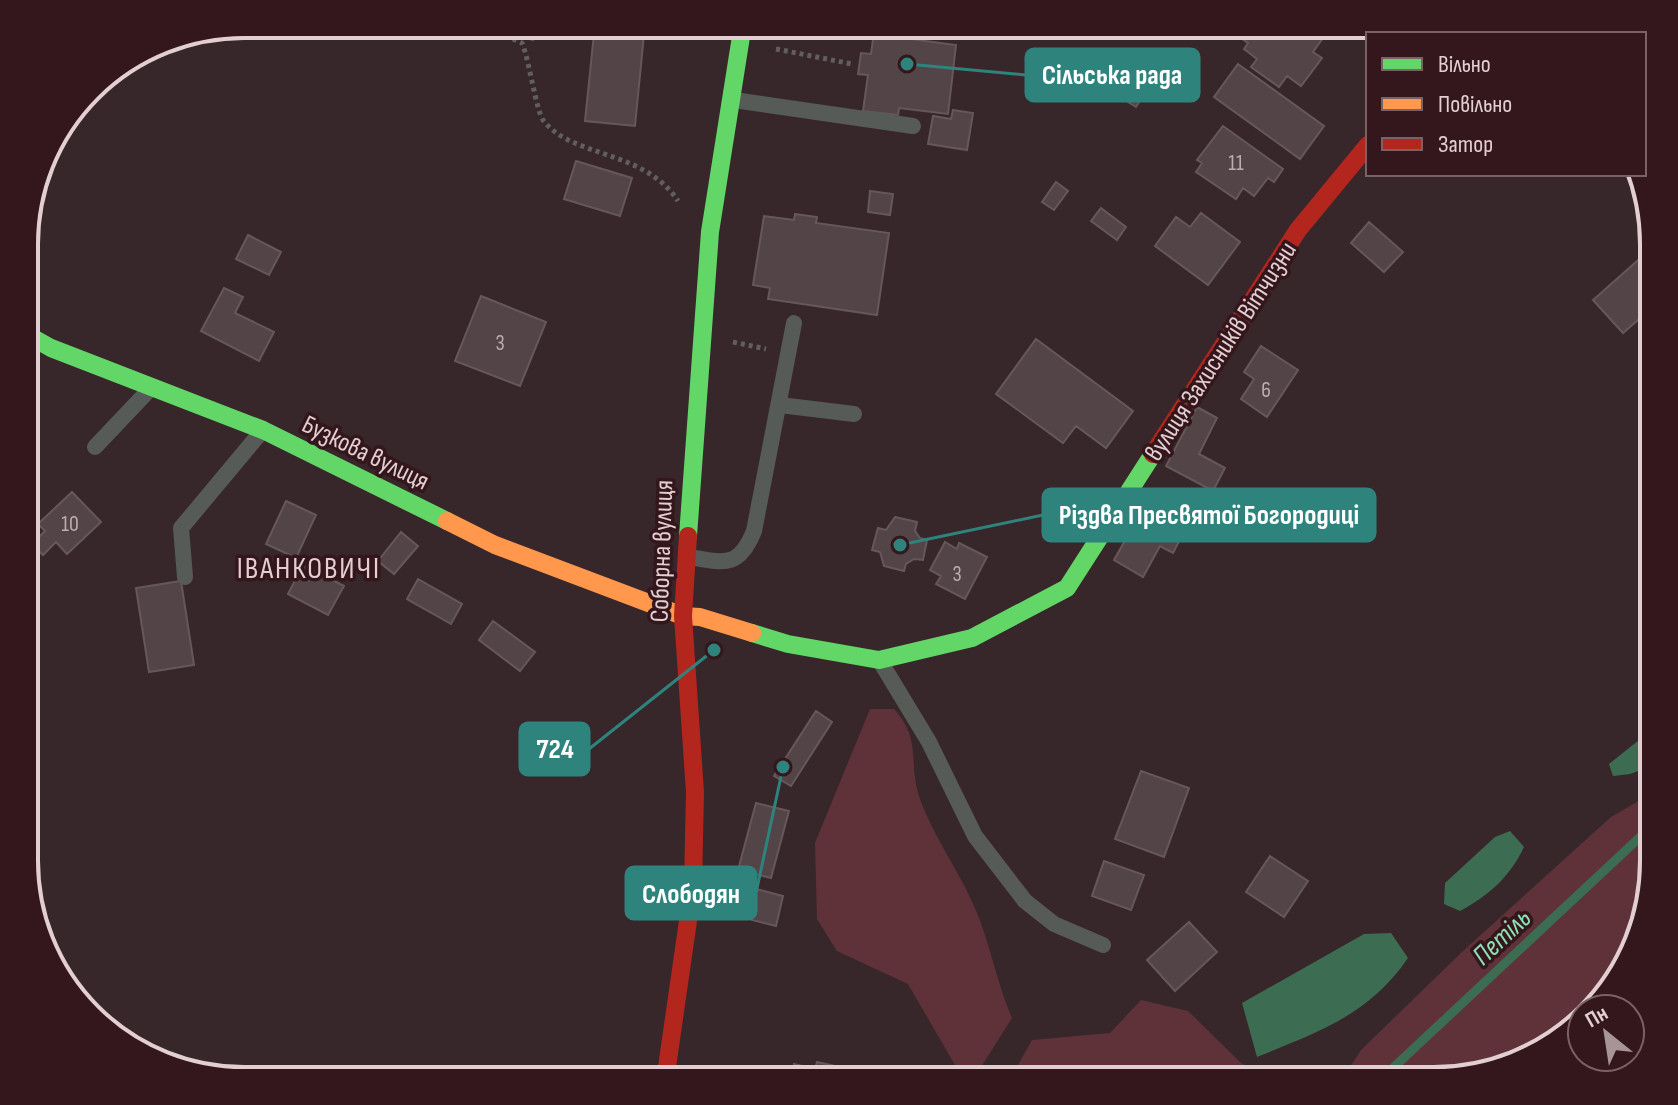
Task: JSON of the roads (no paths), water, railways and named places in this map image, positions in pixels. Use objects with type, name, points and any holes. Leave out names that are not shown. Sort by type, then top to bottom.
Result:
[{"type":"street","name":"Соборна вулиця","points":[[667,1067],[693,886],[695,792],[683,616],[684,556],[710,232],[740,38]]},
{"type":"street","name":"вулиця Захисників Вітчизни","points":[[683,616],[700,617],[788,644],[879,660],[972,638],[1067,588],[1298,230],[1366,147]]},
{"type":"street","name":"Бузкова вулиця","points":[[38,341],[263,430],[495,545],[683,616]]},
{"type":"lane","points":[[732,100],[913,126]]},
{"type":"lane","points":[[684,556],[731,562],[746,553],[754,531],[794,323]]},
{"type":"lane","points":[[95,447],[154,385]]},
{"type":"lane","points":[[780,405],[854,414]]},
{"type":"lane","points":[[185,577],[181,528],[263,430]]},
{"type":"lane","points":[[879,660],[929,742],[975,836],[1025,901],[1054,924],[1103,945]]},
{"type":"waterway","name":"Петіль","points":[[1394,1067],[1640,837]]},
{"type":"place","name":"Cільська рада","points":[[907,64]]},
{"type":"place","name":"Різдва Пресвятої Богородиці","points":[[900,545]]},
{"type":"place","name":"724","points":[[714,650]]},
{"type":"place","name":"Слободян","points":[[783,767]]},
{"type":"district","name":"ІВАНКОВИЧІ","points":[[309,568]]}]
